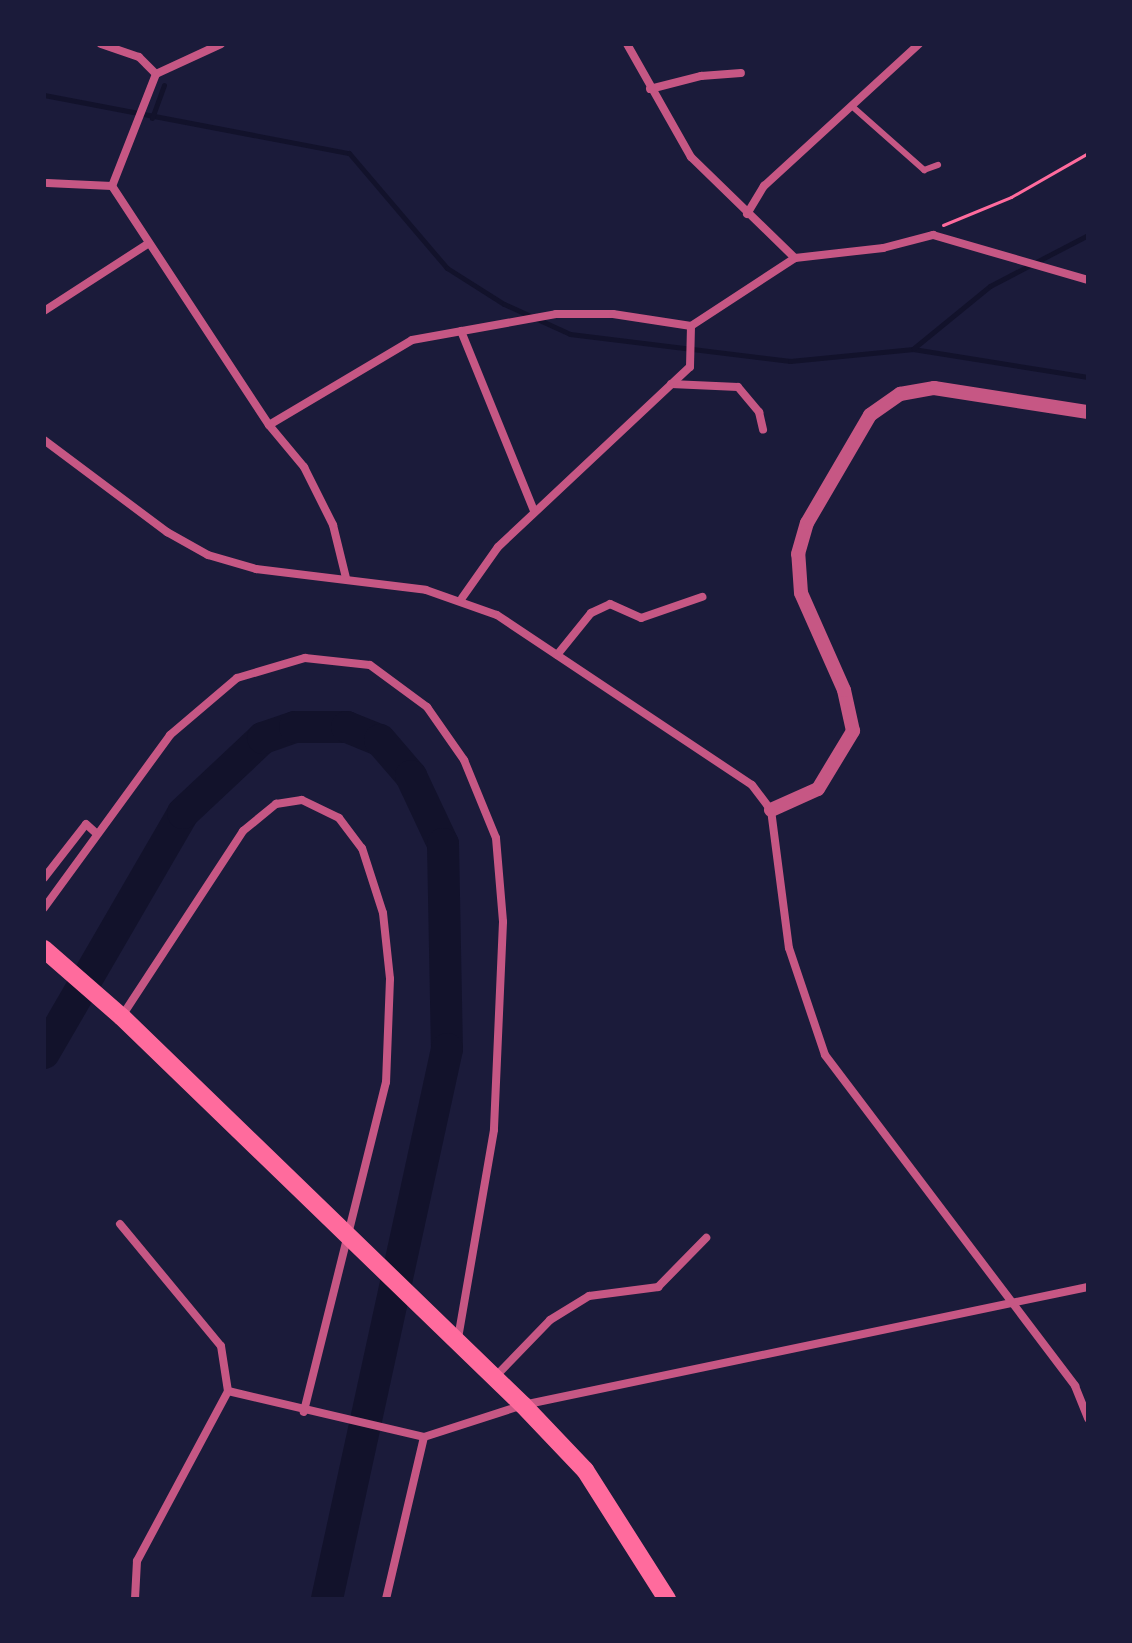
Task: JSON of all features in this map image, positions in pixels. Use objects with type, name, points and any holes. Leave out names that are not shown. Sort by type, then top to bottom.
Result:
[{"type":"main road","points":[[44,949],[122,1017],[348,1241],[523,1405],[585,1470],[667,1599]]},
{"type":"street","points":[[101,44],[139,57],[156,74]]},
{"type":"street","points":[[139,44],[139,57]]},
{"type":"street","points":[[112,186],[140,123],[156,74],[221,44]]},
{"type":"street","points":[[627,44],[691,157],[795,258]]},
{"type":"street","points":[[747,214],[764,186],[854,108],[919,44]]},
{"type":"street","points":[[650,89],[701,76],[741,73]]},
{"type":"street","points":[[47,183],[112,186]]},
{"type":"street","points":[[112,186],[269,425],[310,479],[333,525],[346,578]]},
{"type":"street","points":[[269,425],[412,340],[518,325],[556,314],[613,314],[691,326],[795,258],[883,248],[933,235],[1088,280]]},
{"type":"street","points":[[44,311],[149,243]]},
{"type":"street","points":[[462,598],[498,547],[690,367],[691,326]]},
{"type":"street","points":[[461,331],[534,511]]},
{"type":"street","points":[[671,384],[738,387],[759,412],[763,430]]},
{"type":"street","points":[[771,810],[818,789],[853,731],[844,690],[801,593],[798,554],[807,523],[870,415],[900,394],[934,388],[1088,412]]},
{"type":"street","points":[[44,440],[167,532],[208,555],[256,569],[346,578],[462,598],[497,615],[752,785],[771,810],[789,948],[825,1055],[1075,1386],[1088,1419]]},
{"type":"street","points":[[557,655],[591,613],[610,604],[641,618],[702,597]]},
{"type":"street","points":[[44,908],[170,735],[237,678],[305,658],[370,665],[427,707],[464,760],[496,838],[503,922],[494,1130],[452,1337]]},
{"type":"street","points":[[122,1017],[243,831],[276,804],[302,800],[339,818],[362,848],[383,913],[390,979],[386,1082],[304,1412]]},
{"type":"street","points":[[44,878],[86,824],[96,833]]},
{"type":"street","points":[[120,1224],[221,1346],[228,1391],[137,1561],[135,1599]]},
{"type":"street","points":[[495,1377],[550,1320],[589,1296],[658,1287],[706,1238]]},
{"type":"street","points":[[228,1391],[304,1412],[424,1437],[523,1405],[1088,1287]]},
{"type":"street","points":[[386,1599],[424,1437]]},
{"type":"lane","points":[[854,108],[924,170],[938,165]]},
{"type":"path","points":[[933,235],[939,226],[1011,197],[1088,153]]},
{"type":"waterway","points":[[152,118],[164,85]]},
{"type":"waterway","points":[[44,95],[349,153],[447,268],[504,304],[570,334],[790,361],[913,349],[1088,377]]},
{"type":"waterway","points":[[914,348],[990,286],[1088,235]]},
{"type":"waterway","points":[[44,1053],[183,813],[263,738],[295,727],[347,727],[380,740],[411,776],[443,844],[447,1049],[327,1599]]}]
